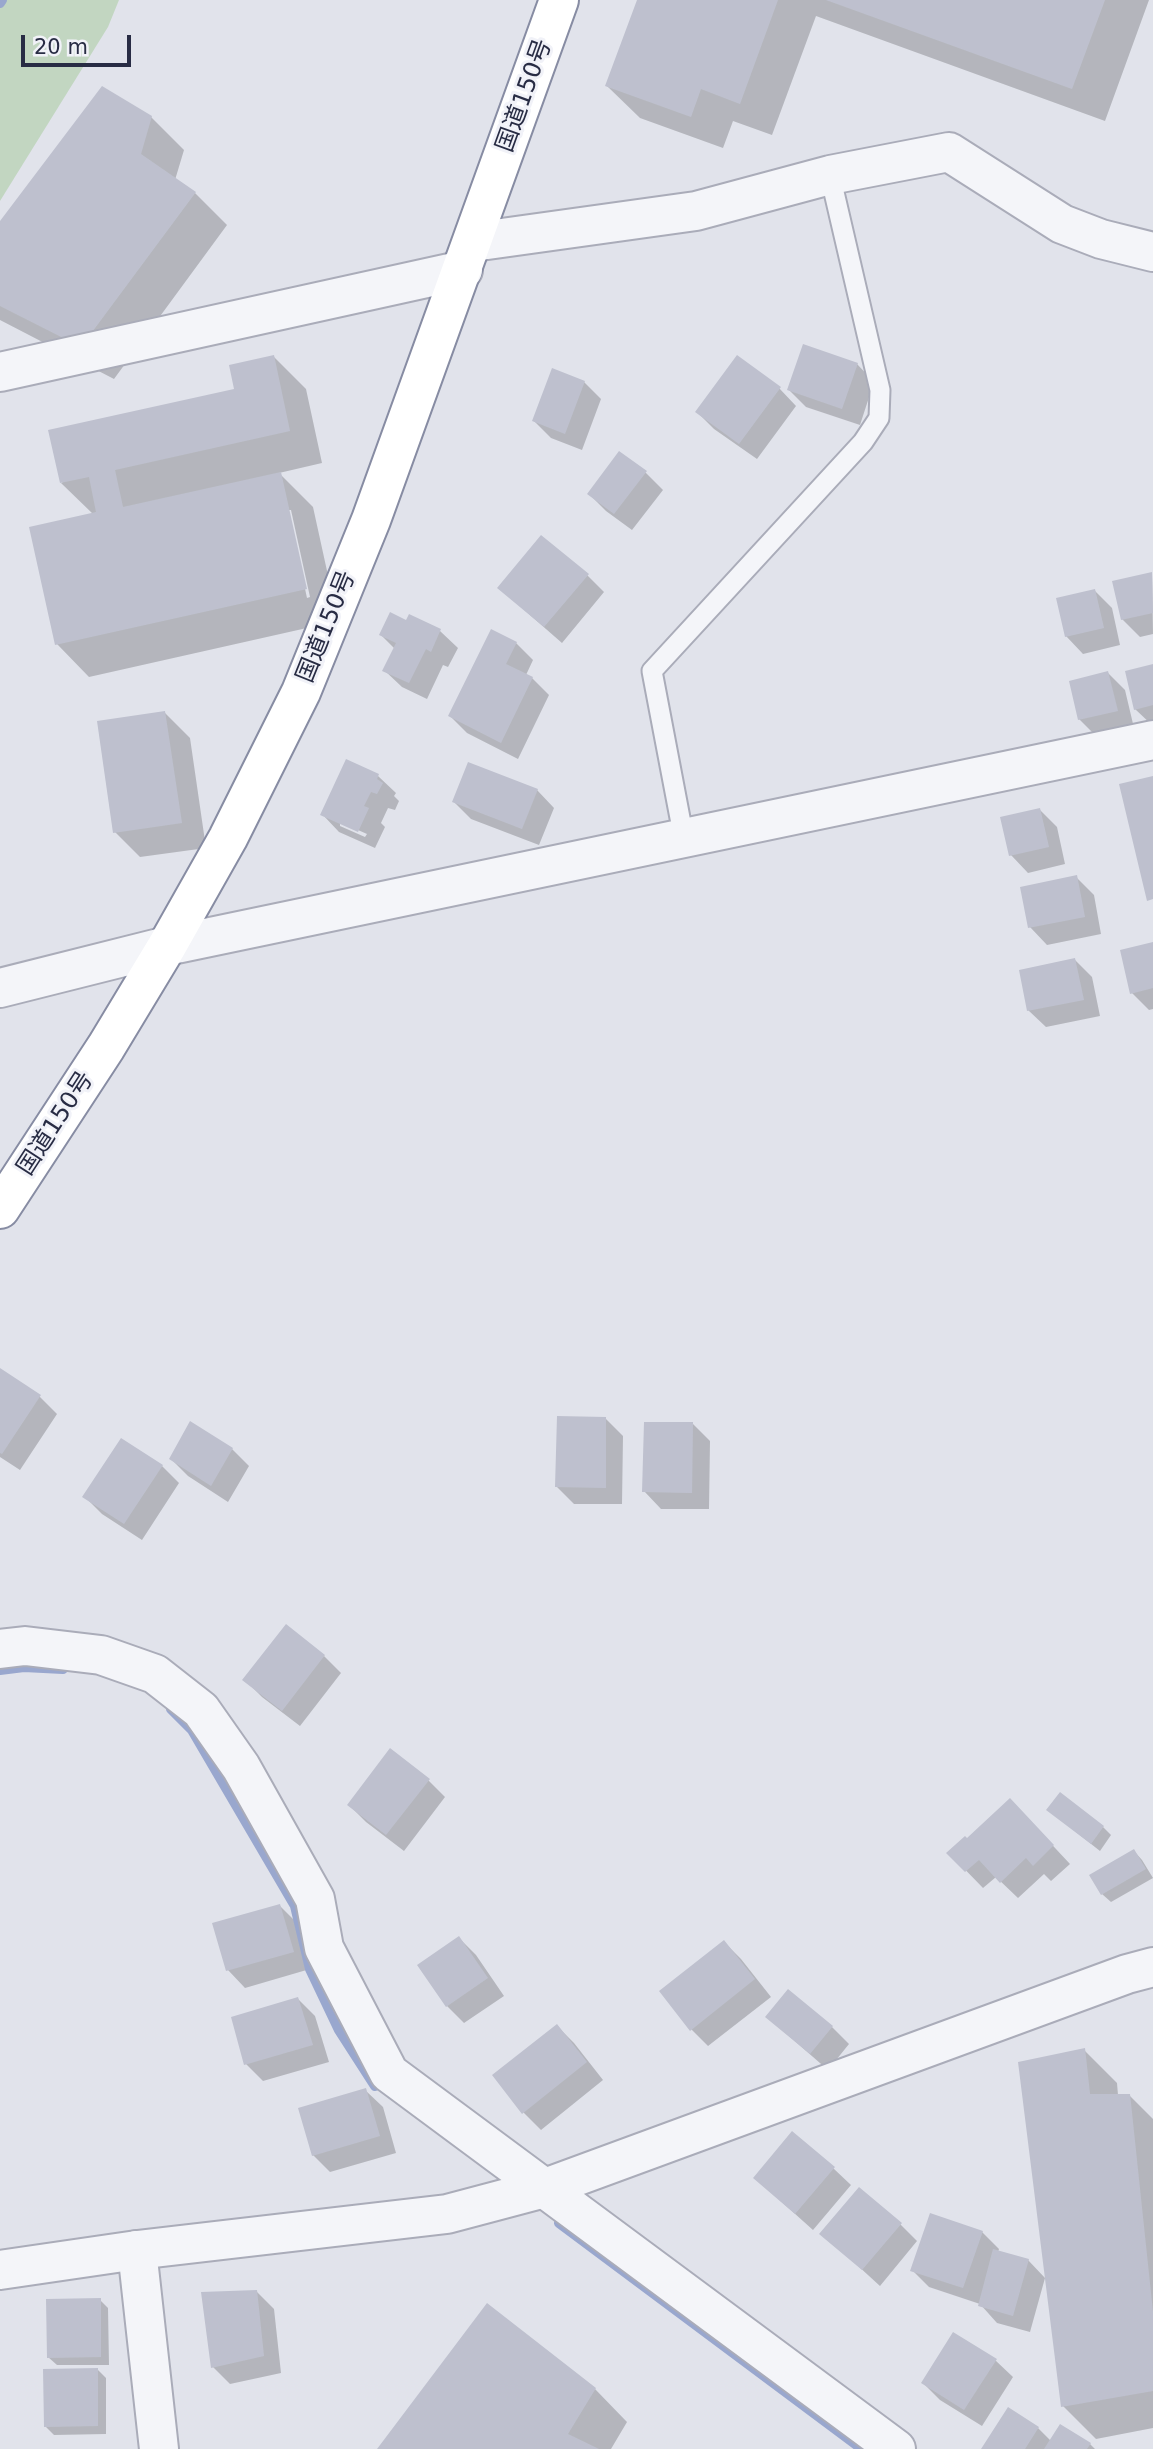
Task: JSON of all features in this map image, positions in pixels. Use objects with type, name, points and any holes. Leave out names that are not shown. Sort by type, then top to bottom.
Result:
[{"type":"highway","name":"国道150号","points":[[0,1209],[106,1047],[167,946],[228,838],[301,692],[371,520],[559,0]]},
{"type":"street","points":[[0,373],[468,256],[696,211],[830,175],[949,152],[1062,224],[1101,239],[1153,252]]},
{"type":"street","points":[[0,988],[167,946],[1153,740]]},
{"type":"street","points":[[0,1649],[25,1646],[102,1655],[155,1674],[201,1710],[241,1767],[315,1899],[324,1948],[389,2073],[896,2449]]},
{"type":"street","points":[[0,2270],[137,2250],[447,2214],[545,2188],[1127,1973],[1153,1967]]},
{"type":"street","points":[[137,2250],[159,2449]]},
{"type":"lane","points":[[684,839],[652,671],[863,442],[879,418],[880,390],[830,175]]},
{"type":"green space","points":[[0,0],[119,0],[108,27],[0,201]]},
{"type":"building","points":[[637,0],[778,0],[740,104],[701,89],[691,117],[605,86]]},
{"type":"building","points":[[826,0],[1105,0],[1072,89]]},
{"type":"building","points":[[102,86],[152,116],[141,154],[196,192],[81,347],[0,306],[0,221]]},
{"type":"building","points":[[803,344],[858,363],[842,409],[787,390]]},
{"type":"building","points":[[274,355],[290,431],[115,470],[123,507],[281,472],[307,589],[55,645],[29,527],[96,512],[89,477],[60,483],[48,430],[234,389],[229,365]]},
{"type":"building","points":[[737,355],[781,387],[739,444],[695,412]]},
{"type":"building","points":[[552,368],[585,381],[565,434],[532,421]]},
{"type":"building","points":[[619,451],[647,471],[614,514],[587,494]]},
{"type":"building","points":[[541,535],[589,574],[544,627],[497,588]]},
{"type":"building","points":[[1152,572],[1153,613],[1121,620],[1112,581]]},
{"type":"building","points":[[1095,589],[1104,628],[1065,637],[1056,598]]},
{"type":"building","points":[[390,612],[406,620],[409,614],[441,629],[431,652],[426,649],[409,683],[382,671],[396,643],[379,635]]},
{"type":"building","points":[[491,629],[517,642],[506,664],[533,677],[501,743],[448,716]]},
{"type":"building","points":[[1153,664],[1153,705],[1134,710],[1125,671]]},
{"type":"building","points":[[1108,671],[1118,711],[1078,720],[1069,681]]},
{"type":"building","points":[[165,711],[182,823],[113,833],[97,721]]},
{"type":"building","points":[[346,759],[379,774],[377,779],[383,783],[377,794],[371,792],[364,806],[369,808],[358,832],[320,815]]},
{"type":"building","points":[[468,762],[538,789],[522,829],[452,802]]},
{"type":"building","points":[[1153,776],[1153,899],[1147,901],[1119,784]]},
{"type":"building","points":[[1040,808],[1049,847],[1009,856],[1000,817]]},
{"type":"building","points":[[1077,875],[1085,917],[1028,928],[1020,887]]},
{"type":"building","points":[[1153,942],[1153,988],[1130,994],[1120,950]]},
{"type":"building","points":[[1075,958],[1084,1000],[1027,1011],[1019,970]]},
{"type":"building","points":[[0,1368],[41,1395],[2,1454],[0,1453]]},
{"type":"building","points":[[557,1416],[606,1417],[606,1488],[555,1487]]},
{"type":"building","points":[[190,1421],[233,1448],[211,1486],[169,1459]]},
{"type":"building","points":[[644,1422],[693,1422],[692,1493],[642,1492]]},
{"type":"building","points":[[121,1438],[163,1465],[124,1524],[82,1497]]},
{"type":"building","points":[[286,1624],[325,1655],[282,1711],[242,1680]]},
{"type":"building","points":[[390,1748],[430,1779],[386,1835],[347,1805]]},
{"type":"building","points":[[1060,1792],[1104,1826],[1091,1844],[1046,1810]]},
{"type":"building","points":[[1010,1798],[1054,1845],[1033,1866],[1026,1858],[1000,1883],[979,1860],[965,1872],[946,1853],[965,1836],[967,1838]]},
{"type":"building","points":[[1134,1849],[1146,1869],[1101,1895],[1089,1875]]},
{"type":"building","points":[[280,1904],[294,1952],[226,1971],[212,1923]]},
{"type":"building","points":[[459,1936],[488,1978],[446,2007],[417,1965]]},
{"type":"building","points":[[724,1940],[755,1979],[690,2031],[659,1991]]},
{"type":"building","points":[[788,1989],[833,2026],[810,2054],[765,2017]]},
{"type":"building","points":[[298,1997],[313,2045],[244,2065],[231,2017]]},
{"type":"building","points":[[557,2024],[587,2062],[522,2114],[492,2075]]},
{"type":"building","points":[[1085,2048],[1090,2094],[1130,2094],[1153,2312],[1153,2391],[1061,2407],[1018,2062]]},
{"type":"building","points":[[366,2088],[380,2136],[312,2156],[298,2108]]},
{"type":"building","points":[[792,2131],[835,2167],[795,2214],[753,2178]]},
{"type":"building","points":[[859,2187],[902,2223],[862,2270],[819,2234]]},
{"type":"building","points":[[930,2213],[983,2231],[963,2288],[910,2271]]},
{"type":"building","points":[[993,2249],[1029,2259],[1013,2316],[978,2306]]},
{"type":"building","points":[[257,2290],[264,2356],[211,2368],[201,2292]]},
{"type":"building","points":[[101,2298],[101,2357],[47,2358],[46,2299]]},
{"type":"building","points":[[487,2303],[596,2388],[568,2434],[599,2449],[377,2449]]},
{"type":"building","points":[[953,2332],[997,2359],[964,2410],[921,2383]]},
{"type":"building","points":[[98,2368],[98,2426],[44,2427],[43,2369]]},
{"type":"building","points":[[1008,2407],[1039,2427],[1025,2449],[981,2449]]},
{"type":"building","points":[[1060,2424],[1091,2443],[1087,2449],[1044,2449]]},
{"type":"waterway","points":[[0,1670],[24,1667],[63,1669]]},
{"type":"waterway","points":[[171,1709],[192,1730],[295,1906],[310,1969],[339,2030],[375,2086]]},
{"type":"waterway","points":[[559,2223],[862,2449]]}]
